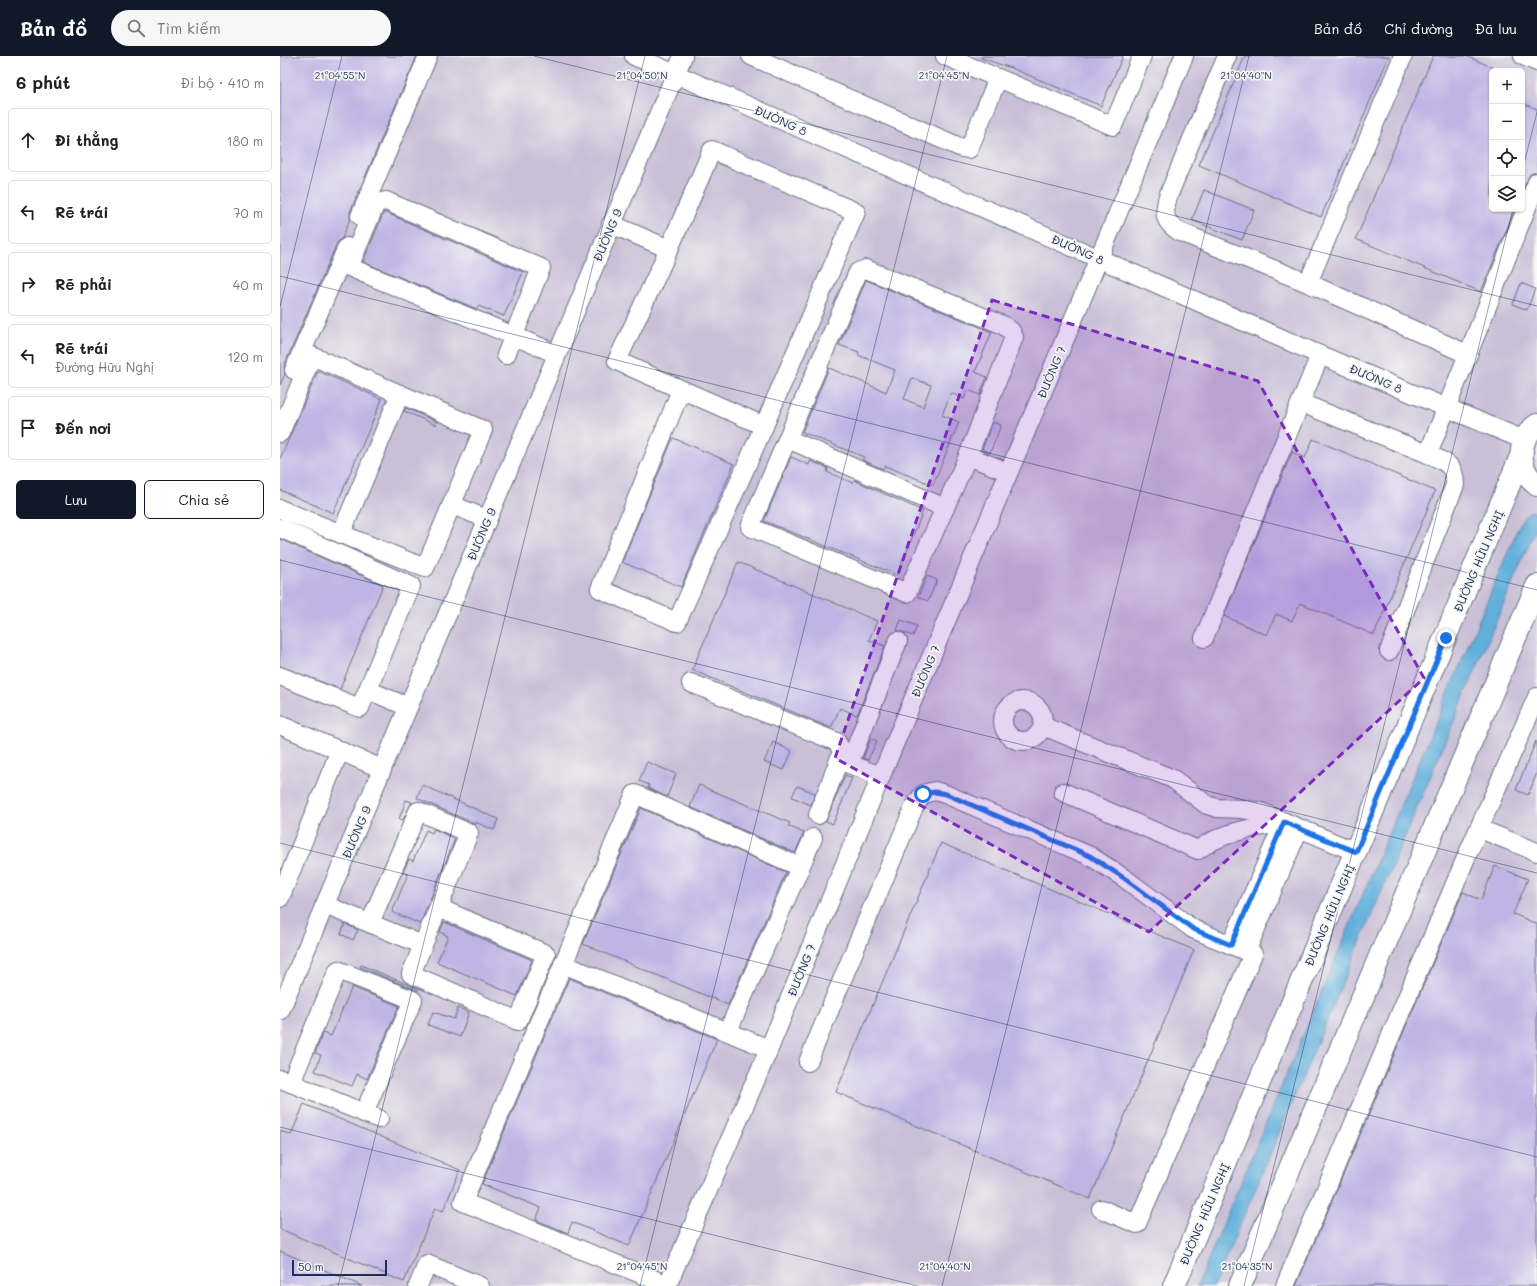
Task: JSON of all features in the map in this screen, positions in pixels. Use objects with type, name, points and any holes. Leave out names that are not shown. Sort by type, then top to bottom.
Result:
[{"type":"main road","points":[[1531,434],[1525,472],[1537,485]]},
{"type":"main road","name":"ĐƯỜNG HỮU NGHỊ","points":[[1174,1286],[1531,434]]},
{"type":"main road","points":[[1240,1286],[1537,586]]},
{"type":"street","points":[[280,402],[428,56]]},
{"type":"street","name":"ĐƯỜNG 8","points":[[634,56],[1320,355],[1446,408],[1531,434]]},
{"type":"street","name":"ĐƯỜNG 9","points":[[280,1011],[683,56]]},
{"type":"street","points":[[751,56],[962,148],[969,149],[998,78]]},
{"type":"street","points":[[945,56],[1113,126],[1142,56]]},
{"type":"street","name":"ĐƯỜNG 7","points":[[667,1286],[769,1049],[1008,472],[1184,56]]},
{"type":"street","points":[[1227,56],[1168,196],[1166,219],[1170,226],[1180,232],[1308,283],[1467,354]]},
{"type":"street","points":[[1308,283],[1403,56]]},
{"type":"street","points":[[1523,56],[1537,62]]},
{"type":"street","points":[[681,390],[600,589],[678,622],[764,426],[856,212],[712,150],[669,249],[617,361],[764,426]]},
{"type":"street","points":[[1428,454],[1537,182]]},
{"type":"street","points":[[506,355],[515,336],[541,268],[386,201],[376,203],[349,267],[515,336],[557,354]]},
{"type":"street","points":[[611,224],[669,249]]},
{"type":"street","points":[[866,269],[1004,325],[1011,331],[1014,337],[968,456],[907,593],[750,527],[858,272],[866,269]]},
{"type":"street","points":[[1204,638],[1320,355]]},
{"type":"street","points":[[280,433],[312,356],[483,430],[425,568],[280,509]]},
{"type":"street","points":[[341,534],[400,394]]},
{"type":"street","points":[[1301,403],[1428,454],[1452,467],[1455,474],[1455,485],[1389,652]]},
{"type":"street","points":[[788,439],[945,508]]},
{"type":"street","points":[[968,456],[1008,472]]},
{"type":"street","points":[[452,505],[487,519]]},
{"type":"street","points":[[280,528],[411,586],[360,708],[280,676]]},
{"type":"street","points":[[818,815],[898,641]]},
{"type":"street","points":[[691,683],[837,742],[845,758],[881,776]]},
{"type":"street","points":[[368,690],[408,707]]},
{"type":"street","points":[[1285,1286],[1462,868],[1537,697]]},
{"type":"street","points":[[280,725],[382,769]]},
{"type":"street","points":[[1043,726],[1161,773],[1184,787],[1207,805],[1217,808],[1242,809],[1261,812],[1356,852]]},
{"type":"street","points":[[280,898],[340,750]]},
{"type":"street","points":[[808,1062],[919,798],[926,793],[935,792],[946,794],[1090,856],[1124,878],[1193,929],[1253,954],[1137,1224],[1101,1209]]},
{"type":"street","points":[[1063,792],[1198,850],[1210,841],[1223,835],[1292,826]]},
{"type":"street","points":[[667,1286],[463,1202],[635,794],[800,867]]},
{"type":"street","points":[[370,923],[418,810],[470,833],[411,974],[518,1021],[546,954],[439,908]]},
{"type":"street","points":[[1239,948],[1292,826]]},
{"type":"street","points":[[1480,829],[1537,852]]},
{"type":"street","points":[[728,1032],[813,838]]},
{"type":"street","points":[[325,905],[423,945]]},
{"type":"street","points":[[563,964],[769,1049]]},
{"type":"street","points":[[338,970],[413,1000],[372,1116],[286,1081],[338,970]]},
{"type":"street","points":[[418,1286],[427,1264],[480,1286]]},
{"type":"highlighted area","points":[[992,300],[1258,381],[1424,678],[1149,932],[835,758]]},
{"type":"shaded area","points":[[280,56],[1537,56],[1537,1286],[280,1286]]},
{"type":"water","points":[[1530,511],[1537,513],[1537,525],[1214,1286],[1197,1286],[1521,521]]},
{"type":"building","points":[[280,56],[417,56],[350,212],[350,219],[342,238],[337,243],[284,366],[285,374],[280,385]]},
{"type":"building","points":[[982,56],[1123,56],[1101,106],[1014,69],[981,58]]},
{"type":"building","points":[[1245,56],[1389,56],[1321,217],[1199,165]]},
{"type":"building","points":[[1433,56],[1466,56],[1492,67],[1489,68],[1489,212],[1514,212],[1481,292],[1356,239]]},
{"type":"building","points":[[1525,104],[1537,109],[1537,172],[1530,174],[1525,185]]},
{"type":"building","points":[[1204,190],[1254,210],[1242,240],[1192,220]]},
{"type":"building","points":[[384,212],[523,272],[504,316],[478,306],[477,309],[363,262]]},
{"type":"building","points":[[866,280],[992,332],[975,372],[987,377],[980,395],[968,390],[964,399],[951,393],[942,415],[959,422],[933,485],[885,466],[883,469],[862,460],[864,457],[802,432],[829,368],[886,392],[895,370],[858,355],[859,352],[839,345]],"holes":[[[912,378],[931,385],[923,407],[904,399]]]},
{"type":"building","points":[[1521,283],[1535,289],[1527,310],[1513,304]]},
{"type":"building","points":[[318,371],[382,399],[333,513],[280,490],[280,459]]},
{"type":"building","points":[[406,408],[437,422],[436,425],[404,411]]},
{"type":"building","points":[[993,422],[1001,425],[990,453],[982,449]]},
{"type":"building","points":[[673,438],[734,464],[681,587],[622,562]]},
{"type":"building","points":[[1313,439],[1435,491],[1374,635],[1300,603],[1292,621],[1276,614],[1267,635],[1224,616],[1292,452],[1305,458]]},
{"type":"building","points":[[791,457],[809,465],[810,461],[828,468],[827,472],[853,483],[854,480],[923,511],[897,575],[764,521]]},
{"type":"building","points":[[280,539],[383,585],[340,689],[280,666]]},
{"type":"building","points":[[738,562],[877,621],[869,640],[885,646],[857,715],[840,708],[831,728],[692,670]]},
{"type":"building","points":[[927,576],[937,580],[928,601],[918,597]]},
{"type":"building","points":[[901,620],[917,626],[913,636],[897,630]]},
{"type":"building","points":[[871,738],[877,741],[868,760],[863,758]]},
{"type":"building","points":[[1536,741],[1537,773],[1528,795],[1516,790]]},
{"type":"building","points":[[773,742],[792,751],[784,770],[764,762]]},
{"type":"building","points":[[647,762],[676,774],[667,797],[648,788],[649,785],[639,781]]},
{"type":"building","points":[[845,775],[852,778],[833,824],[826,821]]},
{"type":"building","points":[[422,785],[498,819],[494,830],[475,822],[475,824],[417,798]]},
{"type":"building","points":[[699,785],[790,823],[788,826],[804,833],[795,853],[690,807]]},
{"type":"building","points":[[797,786],[815,793],[811,805],[792,797]]},
{"type":"building","points":[[406,800],[412,802],[403,820],[399,819]]},
{"type":"building","points":[[641,808],[786,872],[728,1005],[583,944]]},
{"type":"building","points":[[434,829],[455,839],[420,924],[392,912],[408,874],[403,872],[409,859],[413,861],[426,830],[432,833]]},
{"type":"building","points":[[941,843],[1194,950],[1090,1199],[836,1092]]},
{"type":"building","points":[[1495,866],[1528,879],[1513,914],[1537,924],[1537,1286],[1296,1286],[1463,892],[1481,900]]},
{"type":"building","points":[[444,922],[532,960],[517,996],[437,962],[448,936],[440,932]]},
{"type":"building","points":[[345,924],[358,930],[353,940],[341,934]]},
{"type":"building","points":[[361,965],[418,989],[418,991],[360,967]]},
{"type":"building","points":[[569,978],[717,1039],[629,1246],[572,1222],[568,1233],[536,1220],[541,1208],[482,1184]]},
{"type":"building","points":[[352,987],[399,1006],[367,1079],[357,1074],[352,1086],[315,1071],[321,1055],[315,1053],[323,1033],[331,1036]]},
{"type":"building","points":[[458,1008],[469,1012],[460,1037],[428,1025],[433,1012],[454,1019]]},
{"type":"building","points":[[304,1104],[460,1170],[443,1211],[435,1208],[404,1282],[280,1229],[280,1131],[291,1135]]},
{"type":"building","points":[[280,1251],[362,1286],[280,1286]]},
{"type":"route","points":[[923,794],[930,792],[946,794],[1090,856],[1124,878],[1193,929],[1206,936],[1231,945],[1284,822],[1356,852],[1446,638]]}]
